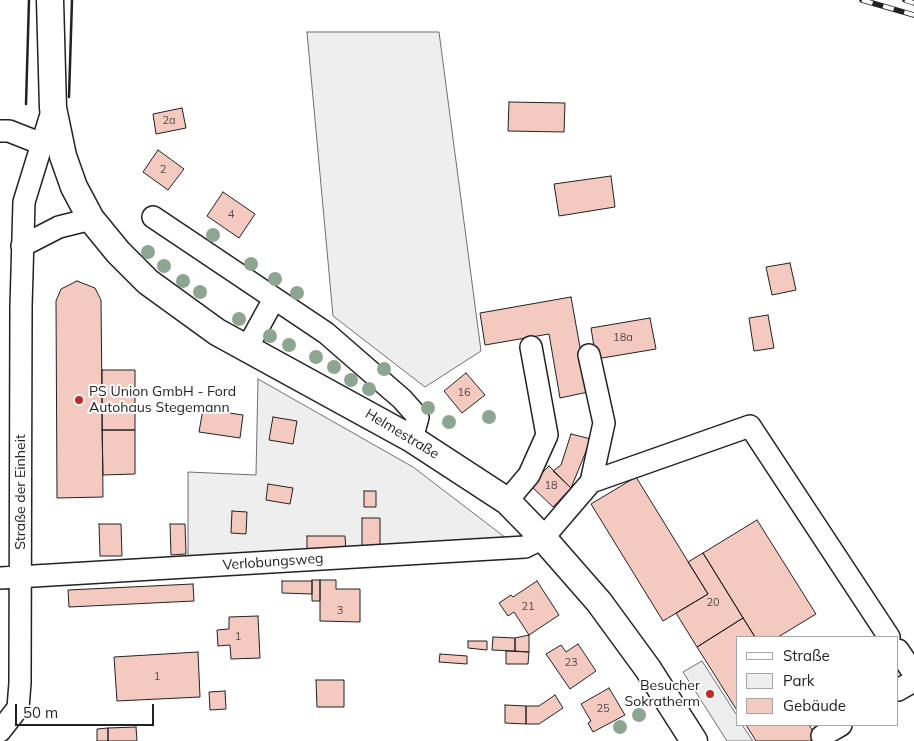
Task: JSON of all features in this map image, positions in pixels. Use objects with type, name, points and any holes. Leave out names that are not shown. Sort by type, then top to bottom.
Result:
[{"type":"main road","name":"Helmestraße","points":[[50,0],[53,108],[63,156],[74,187],[90,219],[118,252],[148,282],[217,332],[412,439],[507,502],[543,538],[599,602],[648,669],[694,741]]},
{"type":"street","name":"Straße der Einheit","points":[[0,731],[18,708],[10,578],[24,202],[53,108]]},
{"type":"street","points":[[0,132],[9,131],[42,144]]},
{"type":"street","points":[[153,217],[326,333],[402,399],[418,417],[412,439]]},
{"type":"street","points":[[22,246],[59,228],[90,219]]},
{"type":"street","points":[[247,348],[274,299]]},
{"type":"street","points":[[507,502],[528,475],[547,435],[531,347]]},
{"type":"street","points":[[543,538],[591,482],[604,423],[590,355]]},
{"type":"street","points":[[591,482],[750,426],[889,636]]},
{"type":"street","name":"Verlobungsweg","points":[[10,578],[526,546],[543,538]]},
{"type":"street","points":[[899,652],[914,674]]},
{"type":"street","points":[[899,689],[914,681]]},
{"type":"street","points":[[822,736],[839,726]]},
{"type":"green space","points":[[307,32],[439,32],[481,351],[425,387],[333,316]]},
{"type":"green space","points":[[258,379],[413,467],[506,538],[188,556],[188,472],[256,475]]},
{"type":"shaded area","name":"Besucher Sokratherm","points":[[702,661],[736,714],[736,726],[743,726],[753,741],[727,741],[683,672]]},
{"type":"building","points":[[509,102],[565,103],[564,132],[508,131]]},
{"type":"building","points":[[182,108],[186,128],[156,134],[153,114]]},
{"type":"building","points":[[158,150],[184,169],[168,190],[143,172]]},
{"type":"building","points":[[611,176],[615,207],[559,216],[554,184]]},
{"type":"building","points":[[223,192],[255,214],[239,238],[207,216]]},
{"type":"building","points":[[790,263],[796,290],[772,295],[766,267]]},
{"type":"building","name":"PS Union GmbH - Ford Autohaus Stegemann","points":[[77,281],[95,288],[101,300],[103,497],[57,498],[56,301],[61,289]]},
{"type":"building","points":[[571,297],[588,392],[560,398],[549,334],[485,345],[480,313]]},
{"type":"building","points":[[768,315],[774,348],[754,351],[749,318]]},
{"type":"building","points":[[650,318],[656,349],[596,359],[591,328]]},
{"type":"building","points":[[102,370],[135,370],[135,430],[102,430]]},
{"type":"building","points":[[466,373],[485,395],[462,413],[444,391]]},
{"type":"building","points":[[203,409],[243,415],[240,438],[199,432]]},
{"type":"building","points":[[273,417],[297,421],[293,444],[269,440]]},
{"type":"building","points":[[102,430],[135,430],[135,474],[103,475]]},
{"type":"building","points":[[571,434],[591,439],[571,488],[553,471],[561,465]]},
{"type":"building","points":[[549,466],[571,488],[553,507],[530,485]]},
{"type":"building","points":[[636,477],[708,594],[663,621],[591,504]]},
{"type":"building","points":[[268,484],[293,488],[290,504],[266,500]]},
{"type":"building","points":[[364,491],[376,491],[376,507],[364,507]]},
{"type":"building","points":[[232,511],[247,512],[246,534],[231,533]]},
{"type":"building","points":[[362,518],[380,518],[380,547],[362,546]]},
{"type":"building","points":[[757,520],[816,614],[780,636],[754,636],[703,553]]},
{"type":"building","points":[[99,524],[121,524],[122,556],[100,556]]},
{"type":"building","points":[[170,524],[185,524],[186,554],[171,555]]},
{"type":"building","points":[[307,536],[345,536],[346,551],[307,551]]},
{"type":"building","points":[[703,553],[743,618],[697,647],[676,613],[708,594],[688,562]]},
{"type":"building","points":[[312,580],[320,580],[320,601],[312,601]]},
{"type":"building","points":[[320,580],[336,580],[336,589],[360,589],[360,622],[320,621]]},
{"type":"building","points":[[282,581],[312,581],[312,594],[282,593]]},
{"type":"building","points":[[537,581],[559,615],[529,635],[514,612],[508,616],[499,603],[511,595],[513,597]]},
{"type":"building","points":[[193,584],[194,601],[69,607],[68,590]]},
{"type":"building","points":[[258,616],[260,658],[231,659],[230,645],[218,646],[217,630],[229,629],[229,617]]},
{"type":"building","points":[[743,618],[754,636],[736,636],[736,709],[697,647]]},
{"type":"building","points":[[529,635],[529,652],[515,651],[515,638]]},
{"type":"building","points":[[493,637],[515,638],[515,651],[492,650]]},
{"type":"building","points":[[468,641],[487,641],[487,650],[468,648]]},
{"type":"building","points":[[578,644],[596,671],[570,689],[546,654],[561,645],[566,652]]},
{"type":"building","points":[[506,651],[529,652],[528,664],[506,664]]},
{"type":"building","points":[[198,652],[200,697],[117,701],[114,657]]},
{"type":"building","points":[[440,654],[467,656],[467,664],[439,662]]},
{"type":"building","points":[[316,680],[344,680],[344,707],[317,707]]},
{"type":"building","points":[[609,688],[625,715],[593,732],[588,723],[591,721],[581,704]]},
{"type":"building","points":[[225,691],[226,709],[210,710],[209,692]]},
{"type":"building","points":[[555,695],[563,708],[539,724],[526,724],[526,706],[539,706]]},
{"type":"building","points":[[505,705],[526,706],[526,724],[505,723]]},
{"type":"building","points":[[747,726],[810,726],[819,741],[756,741]]},
{"type":"building","points":[[136,727],[137,741],[108,741],[108,728]]},
{"type":"building","points":[[108,728],[108,741],[97,741],[97,729]]},
{"type":"railway","points":[[862,0],[914,15]]},
{"type":"railway","points":[[905,0],[914,3]]},
{"type":"wall","points":[[26,104],[29,0]]},
{"type":"wall","points":[[69,97],[72,0]]},
{"type":"place","name":"PS Union GmbH - Ford Autohaus Stegemann","points":[[79,400]]},
{"type":"place","name":"Besucher Sokratherm","points":[[710,694]]}]
